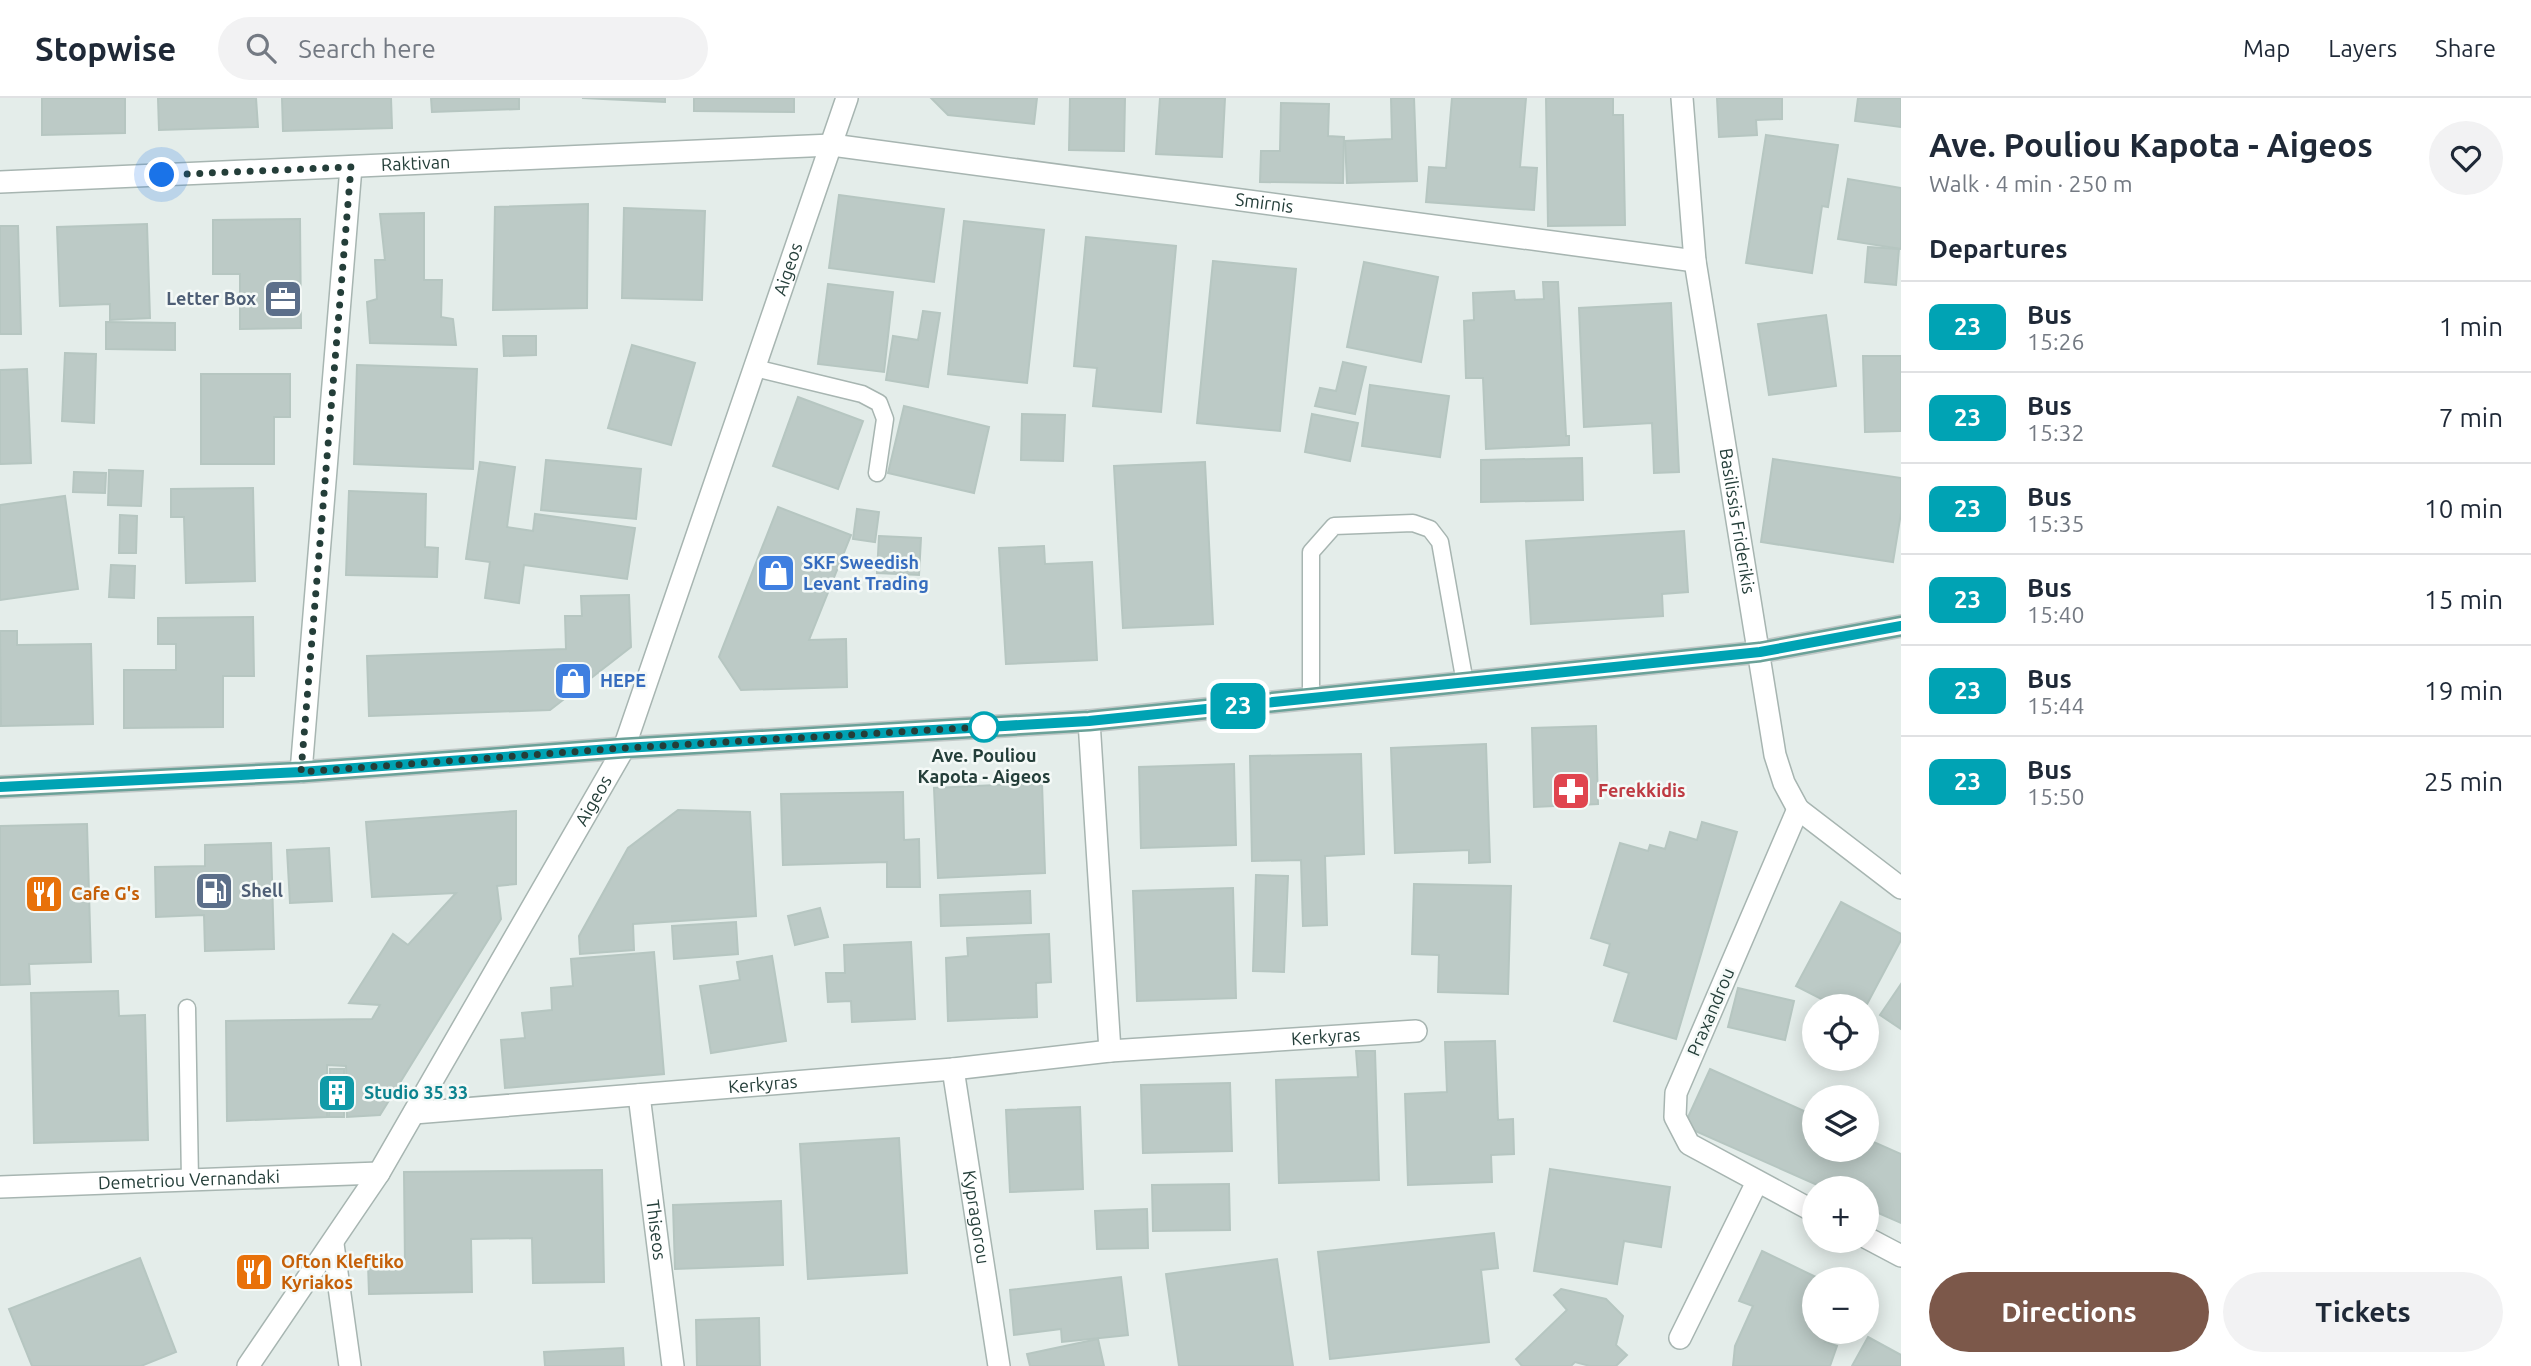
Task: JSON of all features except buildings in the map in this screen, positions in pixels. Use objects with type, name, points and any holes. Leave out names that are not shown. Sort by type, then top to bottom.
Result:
[{"type":"main road","points":[[0,787],[301,772],[624,748],[1089,721],[1760,652],[1901,626]]},
{"type":"street","name":"Aigeos","points":[[248,1366],[379,1174],[624,748],[847,98]]},
{"type":"street","name":"Basilissis Friderikis","points":[[1682,98],[1695,261],[1760,652],[1768,727],[1784,783],[1798,809],[1901,888]]},
{"type":"street","name":"Raktivan","points":[[0,182],[832,145]]},
{"type":"street","name":"Smirnis","points":[[832,145],[1695,261]]},
{"type":"street","points":[[301,772],[351,167]]},
{"type":"street","points":[[1089,721],[1110,1051]]},
{"type":"street","name":"Praxandrou","points":[[1798,809],[1674,1103],[1675,1117],[1689,1144],[1802,1205]]},
{"type":"street","name":"Kerkyras","points":[[414,1113],[953,1069],[1110,1051],[1416,1031]]},
{"type":"street","name":"Kypragorou","points":[[953,1069],[999,1366]]},
{"type":"street","name":"Thiseos","points":[[639,1095],[673,1366]]},
{"type":"street","name":"Demetriou Vernandaki","points":[[0,1187],[379,1174]]},
{"type":"street","points":[[1680,1338],[1757,1182]]},
{"type":"street","points":[[333,1244],[350,1366]]},
{"type":"street","points":[[1879,1244],[1901,1256]]},
{"type":"lane","points":[[755,368],[862,394],[879,403],[885,419],[877,473]]},
{"type":"lane","points":[[1311,698],[1311,552],[1334,526],[1413,523],[1430,529],[1440,542],[1465,683]]},
{"type":"lane","points":[[187,1008],[190,1180]]},
{"type":"bus line","name":"23","points":[[0,787],[301,772],[624,748],[1089,721],[1760,652],[1901,626]]},
{"type":"place","name":"Letter Box","points":[[283,299]]},
{"type":"place","name":"SKF Sweedish Levant Trading","points":[[776,573]]},
{"type":"place","name":"HEPE","points":[[573,681]]},
{"type":"place","name":"Ave. Pouliou Kapota - Aigeos","points":[[984,727]]},
{"type":"place","name":"Ferekkidis","points":[[1571,791]]},
{"type":"place","name":"Shell","points":[[214,891]]},
{"type":"place","name":"Cafe G's","points":[[44,894]]},
{"type":"place","name":"Studio 35 33","points":[[337,1093]]},
{"type":"place","name":"Ofton Kleftiko Kyriakos","points":[[254,1272]]},
{"type":"route","points":[[162,175],[351,167],[301,772],[624,748],[984,727]]}]
